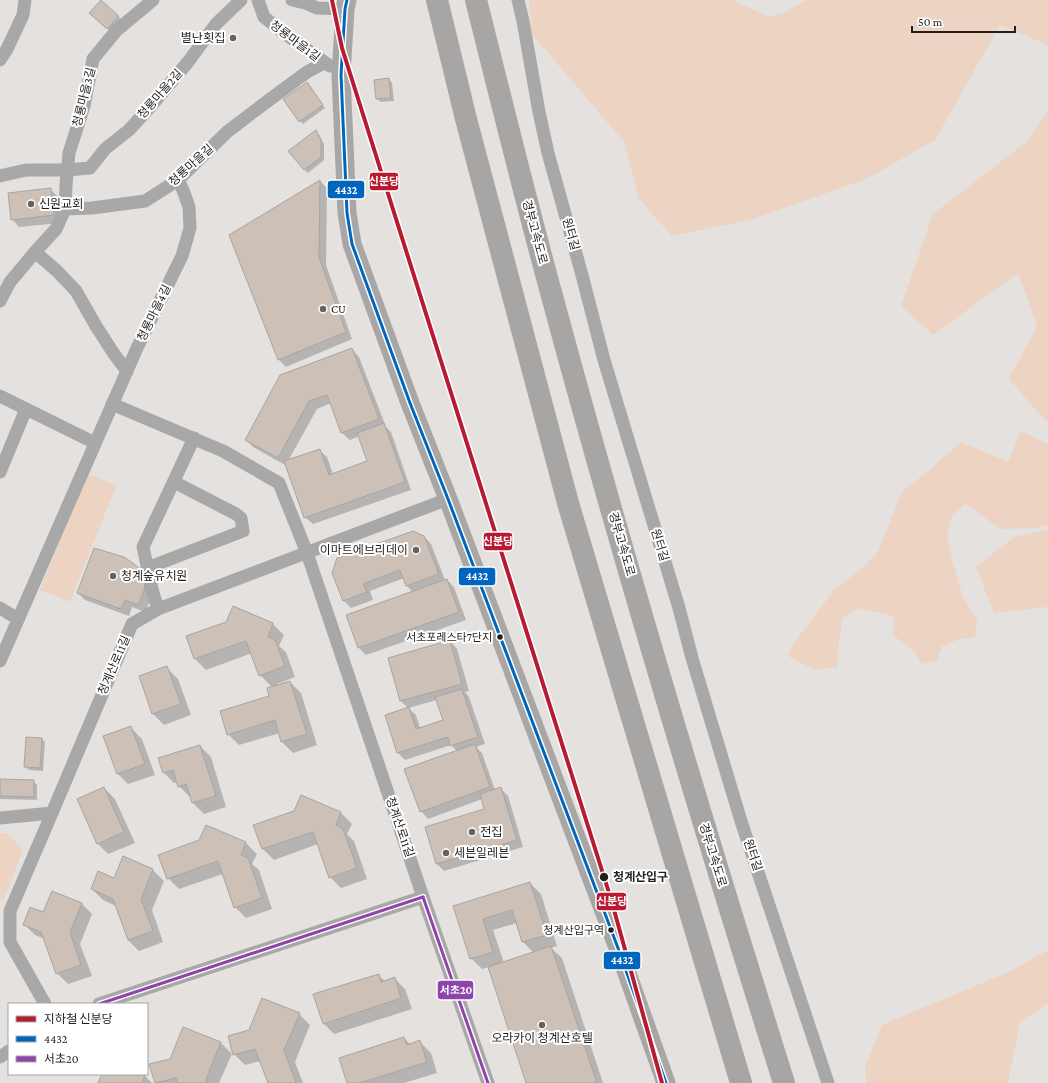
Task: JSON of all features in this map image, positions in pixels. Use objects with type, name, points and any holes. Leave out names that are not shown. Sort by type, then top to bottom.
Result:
[{"type":"highway","points":[[437,0],[466,119],[568,503],[741,1083]]},
{"type":"highway","name":"경부고속도로","points":[[476,0],[549,287],[593,446],[676,732],[784,1083]]},
{"type":"street","points":[[0,60],[7,49],[23,15],[25,0]]},
{"type":"street","name":"청룡마을3길","points":[[65,209],[69,153],[84,106],[94,60],[116,31],[153,0]]},
{"type":"street","name":"청룡마을2길","points":[[67,170],[90,168],[105,149],[129,130],[184,68],[216,24],[241,0]]},
{"type":"street","name":"청룡마을1길","points":[[258,0],[264,17],[341,75]]},
{"type":"street","points":[[292,0],[317,8],[346,5],[341,75],[347,213],[352,244],[410,403],[448,499],[618,948],[666,1083]]},
{"type":"street","name":"원터길","points":[[518,0],[548,153],[604,360],[741,821],[828,1083]]},
{"type":"street","name":"청룡마을길","points":[[65,209],[92,208],[145,201],[178,180],[227,132],[307,72],[324,63]]},
{"type":"street","points":[[0,176],[26,170],[67,170]]},
{"type":"street","name":"청룡마을4길","points":[[0,661],[112,404],[182,256],[190,228],[189,207],[178,180]]},
{"type":"street","points":[[0,302],[10,282],[56,229],[65,209]]},
{"type":"street","points":[[35,252],[57,270],[76,291],[103,337],[127,372]]},
{"type":"street","points":[[0,396],[96,443]]},
{"type":"street","points":[[112,404],[194,438],[143,547],[158,609]]},
{"type":"street","points":[[0,472],[26,409]]},
{"type":"street","name":"청계산로11길","points":[[194,438],[223,451],[279,483],[307,553],[423,897],[488,1083]]},
{"type":"street","points":[[147,568],[243,531],[241,518],[236,514],[174,482]]},
{"type":"street","name":"청계산로11길","points":[[44,1003],[10,942],[10,910],[132,624],[158,609],[448,499]]},
{"type":"street","points":[[0,608],[18,619]]},
{"type":"street","points":[[0,818],[52,813]]},
{"type":"street","points":[[102,1003],[423,897]]},
{"type":"shaded area","points":[[529,0],[733,0],[769,17],[784,13],[806,0],[1048,0],[1048,45],[1000,25],[935,140],[866,179],[750,220],[672,236],[639,199],[624,142],[532,34]]},
{"type":"shaded area","points":[[1048,111],[1048,422],[1009,379],[1037,326],[1018,273],[933,335],[901,306],[933,214],[1026,142]]},
{"type":"shaded area","points":[[1021,431],[1048,444],[1048,525],[1037,528],[1001,529],[965,504],[952,515],[947,533],[952,560],[963,597],[977,619],[975,637],[959,639],[942,646],[937,661],[922,664],[914,651],[894,636],[893,616],[857,608],[843,618],[839,640],[837,668],[813,669],[788,656],[791,647],[834,590],[864,567],[878,552],[902,492],[961,442],[1008,462]]},
{"type":"shaded area","points":[[87,473],[116,486],[70,602],[40,590]]},
{"type":"shaded area","points":[[1048,530],[1048,607],[994,613],[976,567],[1014,537]]},
{"type":"shaded area","points":[[7,833],[23,850],[4,899],[0,899],[0,834]]},
{"type":"shaded area","points":[[1048,950],[1048,1003],[1020,1022],[1008,1083],[866,1083],[865,1067],[882,1025],[1011,971]]},
{"type":"building","points":[[101,0],[119,16],[107,29],[89,13]]},
{"type":"building","points":[[389,78],[391,98],[376,99],[374,80]]},
{"type":"building","points":[[307,82],[323,105],[299,122],[283,99]]},
{"type":"building","points":[[316,130],[321,140],[321,157],[304,170],[288,151]]},
{"type":"building","points":[[320,180],[319,257],[346,332],[278,360],[229,235]]},
{"type":"building","name":"신원교회","points":[[51,188],[54,215],[11,220],[8,193]]},
{"type":"building","points":[[352,348],[379,419],[341,433],[327,395],[309,401],[278,458],[245,440],[280,375]]},
{"type":"building","points":[[384,423],[405,482],[304,518],[284,461],[320,449],[329,475],[367,461],[357,433]]},
{"type":"building","points":[[413,531],[424,536],[439,574],[406,586],[400,570],[363,584],[367,592],[343,601],[332,573],[337,558]]},
{"type":"building","name":"청계숲유치원","points":[[94,548],[124,557],[141,570],[145,582],[144,591],[138,605],[125,600],[121,609],[77,593]]},
{"type":"building","points":[[447,579],[459,612],[358,648],[346,615]]},
{"type":"building","points":[[233,606],[273,623],[268,637],[275,640],[285,666],[259,676],[246,641],[194,659],[186,636],[226,622]]},
{"type":"building","points":[[450,640],[462,684],[400,701],[388,658]]},
{"type":"building","points":[[167,666],[181,704],[152,714],[139,676]]},
{"type":"building","points":[[290,681],[307,734],[281,742],[275,720],[227,735],[220,711],[269,696],[267,688]]},
{"type":"building","points":[[462,689],[478,737],[450,746],[448,737],[397,753],[385,715],[409,707],[416,729],[443,720],[435,697]]},
{"type":"building","points":[[131,726],[145,764],[117,774],[103,736]]},
{"type":"building","points":[[26,737],[42,738],[40,768],[24,767]]},
{"type":"building","points":[[475,744],[490,787],[420,812],[404,769]]},
{"type":"building","points":[[200,745],[216,796],[192,803],[186,784],[178,787],[173,770],[163,773],[158,758]]},
{"type":"building","points":[[0,779],[34,780],[34,797],[0,796]]},
{"type":"building","points":[[104,787],[124,832],[97,844],[77,799]]},
{"type":"building","points":[[501,787],[517,840],[436,864],[425,827],[484,809],[480,794]]},
{"type":"building","points":[[301,795],[341,812],[336,825],[343,829],[357,868],[329,878],[313,832],[262,849],[253,825],[294,811]]},
{"type":"building","points":[[206,825],[246,842],[241,855],[248,858],[262,898],[234,908],[218,861],[167,879],[158,855],[199,840]]},
{"type":"building","points":[[123,856],[153,869],[141,899],[153,931],[128,940],[113,899],[91,889],[98,871],[114,878]]},
{"type":"building","points":[[530,882],[547,935],[522,942],[512,910],[483,919],[493,952],[470,959],[453,906]]},
{"type":"building","points":[[52,891],[82,903],[70,932],[81,965],[56,974],[41,932],[23,925],[30,907],[43,912]]},
{"type":"building","name":"오라카이 청계산호텔","points":[[551,946],[597,1083],[526,1083],[488,967]]},
{"type":"building","points":[[379,974],[381,982],[395,977],[401,998],[323,1024],[313,994]]},
{"type":"building","points":[[262,998],[300,1013],[284,1050],[296,1083],[268,1083],[255,1049],[233,1055],[228,1036],[249,1030]]},
{"type":"building","points":[[183,1027],[221,1042],[206,1079],[207,1083],[178,1083],[176,1078],[155,1083],[149,1064],[170,1059]]},
{"type":"building","points":[[404,1037],[407,1045],[420,1040],[427,1062],[360,1083],[347,1083],[339,1058]]},
{"type":"building","points":[[102,1075],[145,1075],[142,1083],[98,1083]]},
{"type":"metro line","name":"신분당","points":[[332,0],[342,48],[611,899],[662,1083]]},
{"type":"transit line","name":"4432","points":[[347,0],[345,9],[341,75],[347,213],[352,244],[410,403],[448,499],[618,948],[666,1083]]},
{"type":"transit line","name":"서초20","points":[[423,897],[488,1083]]},
{"type":"transit line","name":"서초20","points":[[102,1003],[423,897]]},
{"type":"place","name":"별난횟집","points":[[233,38]]},
{"type":"place","name":"신원교회","points":[[31,204]]},
{"type":"place","name":"CU","points":[[323,309]]},
{"type":"place","name":"이마트에브리데이","points":[[416,550]]},
{"type":"place","name":"청계숲유치원","points":[[113,576]]},
{"type":"place","name":"서초포레스타7단지","points":[[500,637]]},
{"type":"place","name":"전집","points":[[472,832]]},
{"type":"place","name":"세븐일레븐","points":[[446,853]]},
{"type":"place","name":"청계산입구","points":[[604,877]]},
{"type":"place","name":"청계산입구역","points":[[611,930]]},
{"type":"place","name":"오라카이 청계산호텔","points":[[542,1025]]}]
